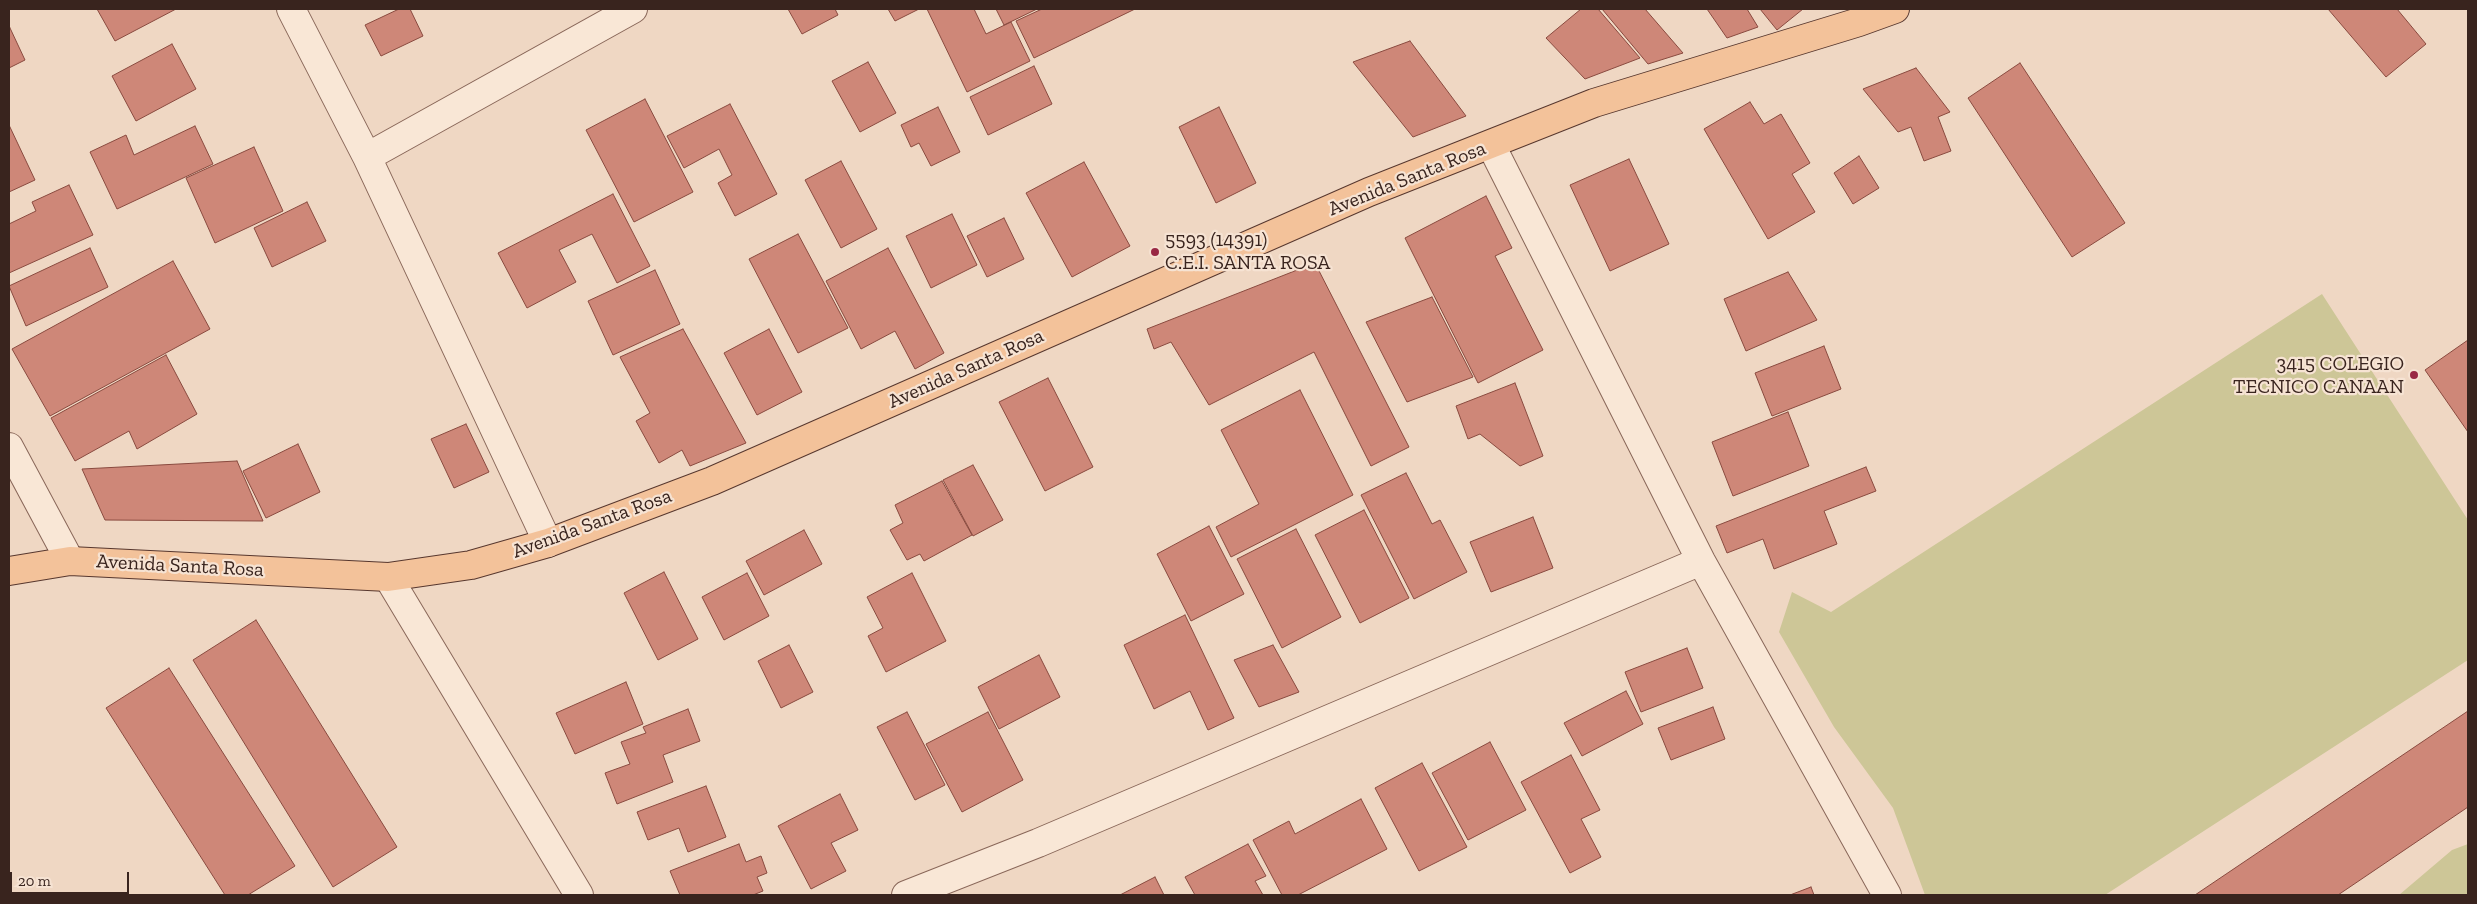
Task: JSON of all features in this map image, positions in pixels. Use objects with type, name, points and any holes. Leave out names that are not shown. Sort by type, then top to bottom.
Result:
[{"type":"main road","name":"Avenida Santa Rosa","points":[[9,571],[70,561],[388,577],[471,565],[548,543],[712,481],[1369,192],[1594,103],[1853,15],[1895,9]]},
{"type":"street","points":[[291,9],[367,157],[548,543]]},
{"type":"street","points":[[367,157],[633,9]]},
{"type":"street","points":[[1490,145],[1701,560],[1887,895]]},
{"type":"street","points":[[9,447],[70,561]]},
{"type":"street","points":[[906,895],[1038,843],[1701,560]]},
{"type":"street","points":[[388,577],[579,895]]},
{"type":"shaded area","points":[[2322,294],[2468,520],[2468,660],[2105,895],[1925,895],[1893,808],[1834,727],[1779,632],[1792,592],[1831,612]]},
{"type":"shaded area","points":[[2468,844],[2468,895],[2399,895],[2452,850]]},
{"type":"building","points":[[97,9],[176,9],[115,41]]},
{"type":"building","points":[[399,9],[410,9],[423,36],[381,56],[365,25]]},
{"type":"building","points":[[788,9],[835,9],[838,15],[802,34]]},
{"type":"building","points":[[888,9],[919,9],[895,21]]},
{"type":"building","points":[[927,9],[974,9],[986,34],[1011,22],[1030,61],[967,92]]},
{"type":"building","points":[[996,9],[1037,9],[1004,25]]},
{"type":"building","points":[[1042,9],[1135,9],[1034,58],[1016,21]]},
{"type":"building","points":[[1581,9],[1598,9],[1640,58],[1585,79],[1546,38]]},
{"type":"building","points":[[1602,9],[1645,9],[1683,53],[1648,64]]},
{"type":"building","points":[[1707,9],[1747,9],[1758,27],[1727,38]]},
{"type":"building","points":[[1760,9],[1803,9],[1777,30]]},
{"type":"building","points":[[2328,9],[2397,9],[2426,44],[2386,77]]},
{"type":"building","points":[[9,29],[25,60],[9,68]]},
{"type":"building","points":[[1410,41],[1466,116],[1413,137],[1353,62]]},
{"type":"building","points":[[172,44],[196,89],[136,121],[112,76]]},
{"type":"building","points":[[868,62],[896,113],[860,132],[832,81]]},
{"type":"building","points":[[2020,63],[2125,223],[2072,257],[1968,98]]},
{"type":"building","points":[[1034,66],[1052,104],[988,135],[970,97]]},
{"type":"building","points":[[1916,68],[1950,112],[1938,117],[1951,151],[1924,161],[1911,127],[1898,132],[1863,89]]},
{"type":"building","points":[[645,99],[693,192],[634,222],[586,130]]},
{"type":"building","points":[[1750,102],[1764,124],[1781,114],[1810,163],[1792,174],[1815,212],[1768,239],[1704,129]]},
{"type":"building","points":[[730,104],[777,194],[735,216],[718,183],[732,175],[719,149],[684,168],[667,136]]},
{"type":"building","points":[[938,107],[960,152],[931,166],[919,143],[911,147],[901,125]]},
{"type":"building","points":[[1219,107],[1256,183],[1216,203],[1179,127]]},
{"type":"building","points":[[9,125],[35,180],[9,192]]},
{"type":"building","points":[[195,126],[213,164],[117,209],[90,152],[126,135],[134,155]]},
{"type":"building","points":[[254,147],[283,211],[215,243],[186,178]]},
{"type":"building","points":[[1859,156],[1879,188],[1853,204],[1834,173]]},
{"type":"building","points":[[1629,159],[1669,244],[1610,271],[1570,185]]},
{"type":"building","points":[[841,161],[877,229],[841,248],[805,180]]},
{"type":"building","points":[[1084,162],[1130,246],[1072,277],[1026,193]]},
{"type":"building","points":[[69,185],[93,235],[9,273],[9,224],[36,211],[32,202]]},
{"type":"building","points":[[613,194],[650,266],[617,283],[592,234],[559,250],[576,282],[527,308],[498,253]]},
{"type":"building","points":[[1486,196],[1512,248],[1495,256],[1543,350],[1478,383],[1405,238]]},
{"type":"building","points":[[307,202],[326,241],[272,267],[254,228]]},
{"type":"building","points":[[952,214],[977,265],[931,288],[906,236]]},
{"type":"building","points":[[1004,218],[1024,259],[987,277],[967,236]]},
{"type":"building","points":[[798,234],[848,328],[798,353],[749,259]]},
{"type":"building","points":[[90,248],[108,287],[26,326],[9,286]]},
{"type":"building","points":[[888,248],[944,353],[915,369],[895,331],[861,349],[826,281]]},
{"type":"building","points":[[173,261],[210,329],[50,416],[12,349]]},
{"type":"building","points":[[1315,263],[1409,447],[1371,466],[1314,352],[1209,405],[1171,342],[1154,349],[1147,329]]},
{"type":"building","points":[[655,270],[680,324],[613,355],[588,301]]},
{"type":"building","points":[[1788,272],[1817,320],[1746,351],[1724,299]]},
{"type":"building","points":[[1432,297],[1473,377],[1407,402],[1366,322]]},
{"type":"building","points":[[683,329],[746,443],[690,466],[682,450],[659,463],[636,421],[650,413],[620,357]]},
{"type":"building","points":[[769,329],[802,392],[757,415],[724,353]]},
{"type":"building","points":[[2468,340],[2468,432],[2425,370]]},
{"type":"building","points":[[1824,346],[1841,389],[1772,416],[1755,373]]},
{"type":"building","points":[[166,355],[197,414],[137,449],[129,431],[75,461],[51,418]]},
{"type":"building","points":[[1048,378],[1093,467],[1045,491],[999,402]]},
{"type":"building","points":[[1515,383],[1543,456],[1520,466],[1480,434],[1468,439],[1456,406]]},
{"type":"building","points":[[1300,390],[1353,495],[1231,557],[1216,527],[1259,504],[1221,430]]},
{"type":"building","points":[[1788,412],[1809,466],[1733,496],[1712,442]]},
{"type":"building","points":[[466,424],[489,472],[454,488],[431,439]]},
{"type":"building","points":[[298,444],[320,492],[266,518],[243,471]]},
{"type":"building","points":[[237,461],[263,521],[105,520],[82,469]]},
{"type":"building","points":[[973,465],[1003,520],[973,536],[943,480]]},
{"type":"building","points":[[1866,467],[1876,491],[1824,511],[1837,544],[1774,569],[1763,539],[1727,553],[1716,526]]},
{"type":"building","points":[[1406,473],[1432,524],[1440,520],[1467,572],[1414,599],[1361,495]]},
{"type":"building","points":[[942,481],[972,535],[924,561],[920,554],[907,560],[890,530],[903,523],[895,505]]},
{"type":"building","points":[[1364,510],[1409,598],[1360,623],[1315,535]]},
{"type":"building","points":[[1533,517],[1553,568],[1491,592],[1470,542]]},
{"type":"building","points":[[1209,526],[1244,594],[1191,621],[1157,554]]},
{"type":"building","points":[[1296,529],[1341,617],[1282,648],[1237,559]]},
{"type":"building","points":[[804,530],[822,564],[764,595],[746,561]]},
{"type":"building","points":[[664,572],[698,639],[658,660],[624,593]]},
{"type":"building","points":[[747,573],[769,616],[724,640],[702,597]]},
{"type":"building","points":[[912,573],[946,641],[886,672],[868,636],[883,628],[867,597]]},
{"type":"building","points":[[1185,615],[1234,718],[1208,730],[1190,691],[1154,709],[1124,645]]},
{"type":"building","points":[[256,620],[397,847],[333,887],[193,660]]},
{"type":"building","points":[[789,645],[813,692],[781,708],[758,661]]},
{"type":"building","points":[[1273,645],[1299,692],[1259,707],[1234,660]]},
{"type":"building","points":[[1687,648],[1703,688],[1641,712],[1625,672]]},
{"type":"building","points":[[1039,655],[1060,697],[999,729],[978,687]]},
{"type":"building","points":[[169,668],[295,866],[248,895],[225,895],[106,708]]},
{"type":"building","points":[[626,682],[643,724],[575,754],[556,713]]},
{"type":"building","points":[[1626,691],[1643,724],[1582,756],[1564,723]]},
{"type":"building","points":[[1713,707],[1725,739],[1671,760],[1658,728]]},
{"type":"building","points":[[688,709],[700,741],[663,755],[673,782],[617,804],[605,773],[630,764],[621,742],[646,733],[643,727]]},
{"type":"building","points":[[2468,711],[2468,807],[2338,895],[2195,895]]},
{"type":"building","points":[[907,712],[945,785],[915,800],[877,727]]},
{"type":"building","points":[[988,712],[1023,780],[962,812],[926,744]]},
{"type":"building","points":[[1490,742],[1526,810],[1468,840],[1432,773]]},
{"type":"building","points":[[1571,755],[1600,810],[1581,819],[1601,857],[1570,873],[1521,782]]},
{"type":"building","points":[[1422,763],[1467,847],[1419,871],[1375,788]]},
{"type":"building","points":[[706,786],[726,837],[688,852],[679,828],[648,840],[637,812]]},
{"type":"building","points":[[840,794],[858,830],[831,843],[846,871],[811,889],[778,826]]},
{"type":"building","points":[[1361,799],[1387,849],[1298,895],[1282,895],[1253,840],[1289,821],[1295,834]]},
{"type":"building","points":[[739,844],[746,862],[761,856],[767,873],[757,877],[763,891],[753,895],[680,895],[670,871]]},
{"type":"building","points":[[1248,844],[1266,876],[1255,881],[1263,895],[1195,895],[1185,877]]},
{"type":"building","points":[[1155,877],[1164,895],[1120,895]]},
{"type":"building","points":[[1811,887],[1814,895],[1790,895]]},
{"type":"place","name":"5593 (14391) C.E.I. SANTA ROSA","points":[[1155,252]]},
{"type":"place","name":"3415 COLEGIO TECNICO CANAAN","points":[[2414,375]]}]
